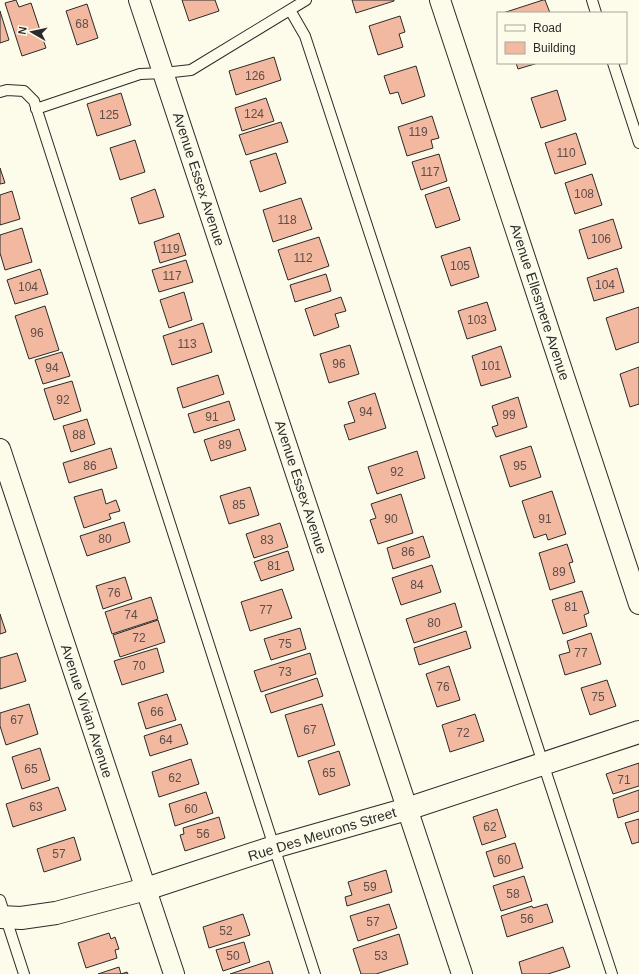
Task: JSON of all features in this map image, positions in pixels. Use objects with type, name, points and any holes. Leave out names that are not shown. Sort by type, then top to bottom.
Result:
[{"type":"street","name":"Avenue Essex Avenue","points":[[139,0],[462,974]]},
{"type":"street","name":"Avenue Ellesmere Avenue","points":[[440,0],[639,604]]},
{"type":"street","name":"Avenue Vivian Avenue","points":[[0,449],[174,974]]},
{"type":"street","name":"Rue Des Meurons Street","points":[[2,911],[21,918],[56,913],[146,889],[274,847],[407,809],[639,732]]},
{"type":"lane","points":[[36,109],[140,74],[191,70],[306,0]]},
{"type":"lane","points":[[592,0],[596,12]]},
{"type":"lane","points":[[290,10],[305,36],[612,974]]},
{"type":"lane","points":[[613,64],[639,143]]},
{"type":"lane","points":[[0,92],[7,90],[24,91],[34,101],[316,974]]},
{"type":"lane","points":[[2,911],[24,974]]},
{"type":"building","points":[[16,0],[19,7],[31,3],[46,48],[22,56],[5,3]]},
{"type":"building","points":[[182,0],[215,0],[219,11],[189,21]]},
{"type":"building","points":[[352,0],[394,0],[394,1],[356,13]]},
{"type":"building","points":[[545,0],[550,12],[506,12]]},
{"type":"building","points":[[87,4],[98,38],[77,45],[66,11]]},
{"type":"building","points":[[0,11],[9,40],[0,43]]},
{"type":"building","points":[[400,16],[405,32],[399,34],[403,47],[378,55],[369,26]]},
{"type":"building","points":[[274,57],[281,80],[236,95],[229,71]]},
{"type":"building","points":[[516,64],[535,64],[518,69]]},
{"type":"building","points":[[416,66],[425,96],[402,104],[398,92],[390,94],[384,76]]},
{"type":"building","points":[[557,90],[566,120],[541,128],[531,98]]},
{"type":"building","points":[[121,93],[131,125],[97,136],[87,104]]},
{"type":"building","points":[[266,98],[274,121],[242,131],[235,108]]},
{"type":"building","points":[[432,116],[439,138],[431,140],[433,148],[407,156],[398,127]]},
{"type":"building","points":[[281,122],[288,142],[246,155],[239,135]]},
{"type":"building","points":[[576,133],[586,164],[555,174],[545,143]]},
{"type":"building","points":[[135,140],[145,172],[120,180],[110,148]]},
{"type":"building","points":[[276,153],[286,183],[260,192],[250,161]]},
{"type":"building","points":[[439,154],[447,181],[421,190],[412,162]]},
{"type":"building","points":[[0,168],[5,183],[0,184]]},
{"type":"building","points":[[592,174],[602,205],[575,214],[565,183]]},
{"type":"building","points":[[449,187],[460,220],[436,228],[425,195]]},
{"type":"building","points":[[155,189],[164,217],[139,224],[131,198]]},
{"type":"building","points":[[12,191],[20,219],[0,225],[0,195]]},
{"type":"building","points":[[301,198],[312,229],[273,242],[263,210]]},
{"type":"building","points":[[613,219],[622,248],[588,259],[579,230]]},
{"type":"building","points":[[22,228],[32,262],[5,270],[0,253],[0,235]]},
{"type":"building","points":[[179,233],[186,255],[160,263],[154,242]]},
{"type":"building","points":[[319,237],[329,266],[288,280],[278,250]]},
{"type":"building","points":[[470,247],[479,277],[451,286],[441,256]]},
{"type":"building","points":[[186,260],[193,282],[159,292],[152,270]]},
{"type":"building","points":[[617,268],[624,292],[594,301],[587,278]]},
{"type":"building","points":[[40,269],[48,294],[15,304],[7,280]]},
{"type":"building","points":[[326,274],[331,291],[295,302],[290,285]]},
{"type":"building","points":[[184,292],[192,320],[169,328],[160,300]]},
{"type":"building","points":[[341,297],[346,311],[335,314],[339,327],[314,336],[305,309]]},
{"type":"building","points":[[487,302],[496,330],[467,339],[458,311]]},
{"type":"building","points":[[45,306],[59,350],[29,359],[15,316]]},
{"type":"building","points":[[639,307],[639,342],[616,350],[606,318]]},
{"type":"building","points":[[203,323],[212,352],[172,365],[163,336]]},
{"type":"building","points":[[350,345],[359,374],[329,383],[320,354]]},
{"type":"building","points":[[501,346],[511,377],[481,386],[472,356]]},
{"type":"building","points":[[62,352],[70,376],[43,384],[35,360]]},
{"type":"building","points":[[639,367],[639,404],[630,407],[620,374]]},
{"type":"building","points":[[218,375],[224,394],[183,408],[177,388]]},
{"type":"building","points":[[72,381],[81,411],[54,420],[44,389]]},
{"type":"building","points":[[375,393],[386,428],[349,440],[344,425],[355,422],[348,402]]},
{"type":"building","points":[[518,397],[527,427],[496,437],[492,427],[498,425],[492,406]]},
{"type":"building","points":[[229,401],[235,420],[194,433],[188,414]]},
{"type":"building","points":[[87,419],[95,444],[71,452],[63,426]]},
{"type":"building","points":[[239,429],[246,450],[211,461],[204,440]]},
{"type":"building","points":[[531,446],[541,477],[510,487],[500,456]]},
{"type":"building","points":[[111,448],[117,468],[69,483],[63,463]]},
{"type":"building","points":[[417,451],[425,478],[377,494],[368,467]]},
{"type":"building","points":[[250,487],[259,515],[229,524],[220,496]]},
{"type":"building","points":[[102,489],[106,504],[116,500],[120,511],[109,514],[111,519],[84,528],[74,497]]},
{"type":"building","points":[[552,491],[566,534],[548,540],[546,534],[534,538],[522,501]]},
{"type":"building","points":[[401,494],[413,533],[378,544],[370,520],[376,518],[371,504]]},
{"type":"building","points":[[124,522],[130,542],[87,556],[80,536]]},
{"type":"building","points":[[280,523],[288,547],[254,558],[246,534]]},
{"type":"building","points":[[423,536],[430,557],[393,569],[387,548]]},
{"type":"building","points":[[567,544],[573,562],[569,563],[575,582],[550,590],[539,553]]},
{"type":"building","points":[[288,551],[294,570],[261,581],[254,562]]},
{"type":"building","points":[[432,565],[441,592],[401,605],[392,578]]},
{"type":"building","points":[[125,577],[132,599],[103,609],[96,586]]},
{"type":"building","points":[[282,589],[292,618],[250,631],[241,602]]},
{"type":"building","points":[[582,591],[589,613],[584,615],[587,626],[563,634],[552,600]]},
{"type":"building","points":[[151,597],[158,619],[112,634],[105,612]]},
{"type":"building","points":[[455,603],[462,627],[414,643],[406,619]]},
{"type":"building","points":[[0,614],[6,632],[0,634]]},
{"type":"building","points":[[158,620],[165,642],[120,657],[113,635]]},
{"type":"building","points":[[300,628],[306,649],[271,660],[264,639]]},
{"type":"building","points":[[466,631],[471,648],[419,665],[414,648]]},
{"type":"building","points":[[591,633],[601,664],[565,675],[559,655],[570,652],[567,641]]},
{"type":"building","points":[[157,648],[164,672],[122,685],[114,661]]},
{"type":"building","points":[[17,653],[26,681],[0,689],[0,658]]},
{"type":"building","points":[[310,653],[316,674],[261,692],[254,671]]},
{"type":"building","points":[[449,666],[460,700],[437,707],[426,674]]},
{"type":"building","points":[[317,678],[323,696],[271,713],[265,695]]},
{"type":"building","points":[[607,680],[616,706],[590,715],[581,688]]},
{"type":"building","points":[[167,694],[176,720],[146,729],[138,703]]},
{"type":"building","points":[[29,704],[38,734],[6,745],[0,726],[0,713]]},
{"type":"building","points":[[322,704],[335,745],[298,757],[285,715]]},
{"type":"building","points":[[475,714],[484,741],[450,752],[442,725]]},
{"type":"building","points":[[181,724],[188,744],[150,756],[144,736]]},
{"type":"building","points":[[40,748],[50,780],[22,789],[12,757]]},
{"type":"building","points":[[339,751],[350,785],[319,795],[308,761]]},
{"type":"building","points":[[191,759],[199,784],[159,797],[152,772]]},
{"type":"building","points":[[639,763],[639,786],[613,794],[606,774]]},
{"type":"building","points":[[58,787],[66,810],[13,827],[6,804]]},
{"type":"building","points":[[639,790],[639,811],[618,818],[613,799]]},
{"type":"building","points":[[206,792],[213,813],[175,826],[169,804]]},
{"type":"building","points":[[497,809],[506,837],[482,845],[473,817]]},
{"type":"building","points":[[219,817],[225,838],[185,851],[180,835],[184,834],[183,828]]},
{"type":"building","points":[[639,819],[639,842],[632,844],[625,823]]},
{"type":"building","points":[[74,837],[81,860],[44,872],[37,849]]},
{"type":"building","points":[[515,843],[523,868],[494,877],[486,852]]},
{"type":"building","points":[[386,870],[392,892],[347,906],[345,897],[352,895],[348,882]]},
{"type":"building","points":[[524,876],[532,901],[501,911],[493,886]]},
{"type":"building","points":[[389,904],[397,928],[358,941],[350,916]]},
{"type":"building","points":[[547,904],[553,922],[507,937],[501,916],[532,906],[533,908]]},
{"type":"building","points":[[243,914],[250,935],[209,948],[203,927]]},
{"type":"building","points":[[109,933],[111,939],[115,937],[119,949],[115,950],[117,958],[86,968],[78,943]]},
{"type":"building","points":[[399,934],[408,964],[376,974],[361,974],[353,949]]},
{"type":"building","points":[[244,942],[250,962],[223,971],[216,950]]},
{"type":"building","points":[[563,947],[570,967],[548,974],[522,974],[519,962]]},
{"type":"building","points":[[269,961],[273,974],[230,974]]},
{"type":"building","points":[[119,967],[121,974],[98,974]]}]
